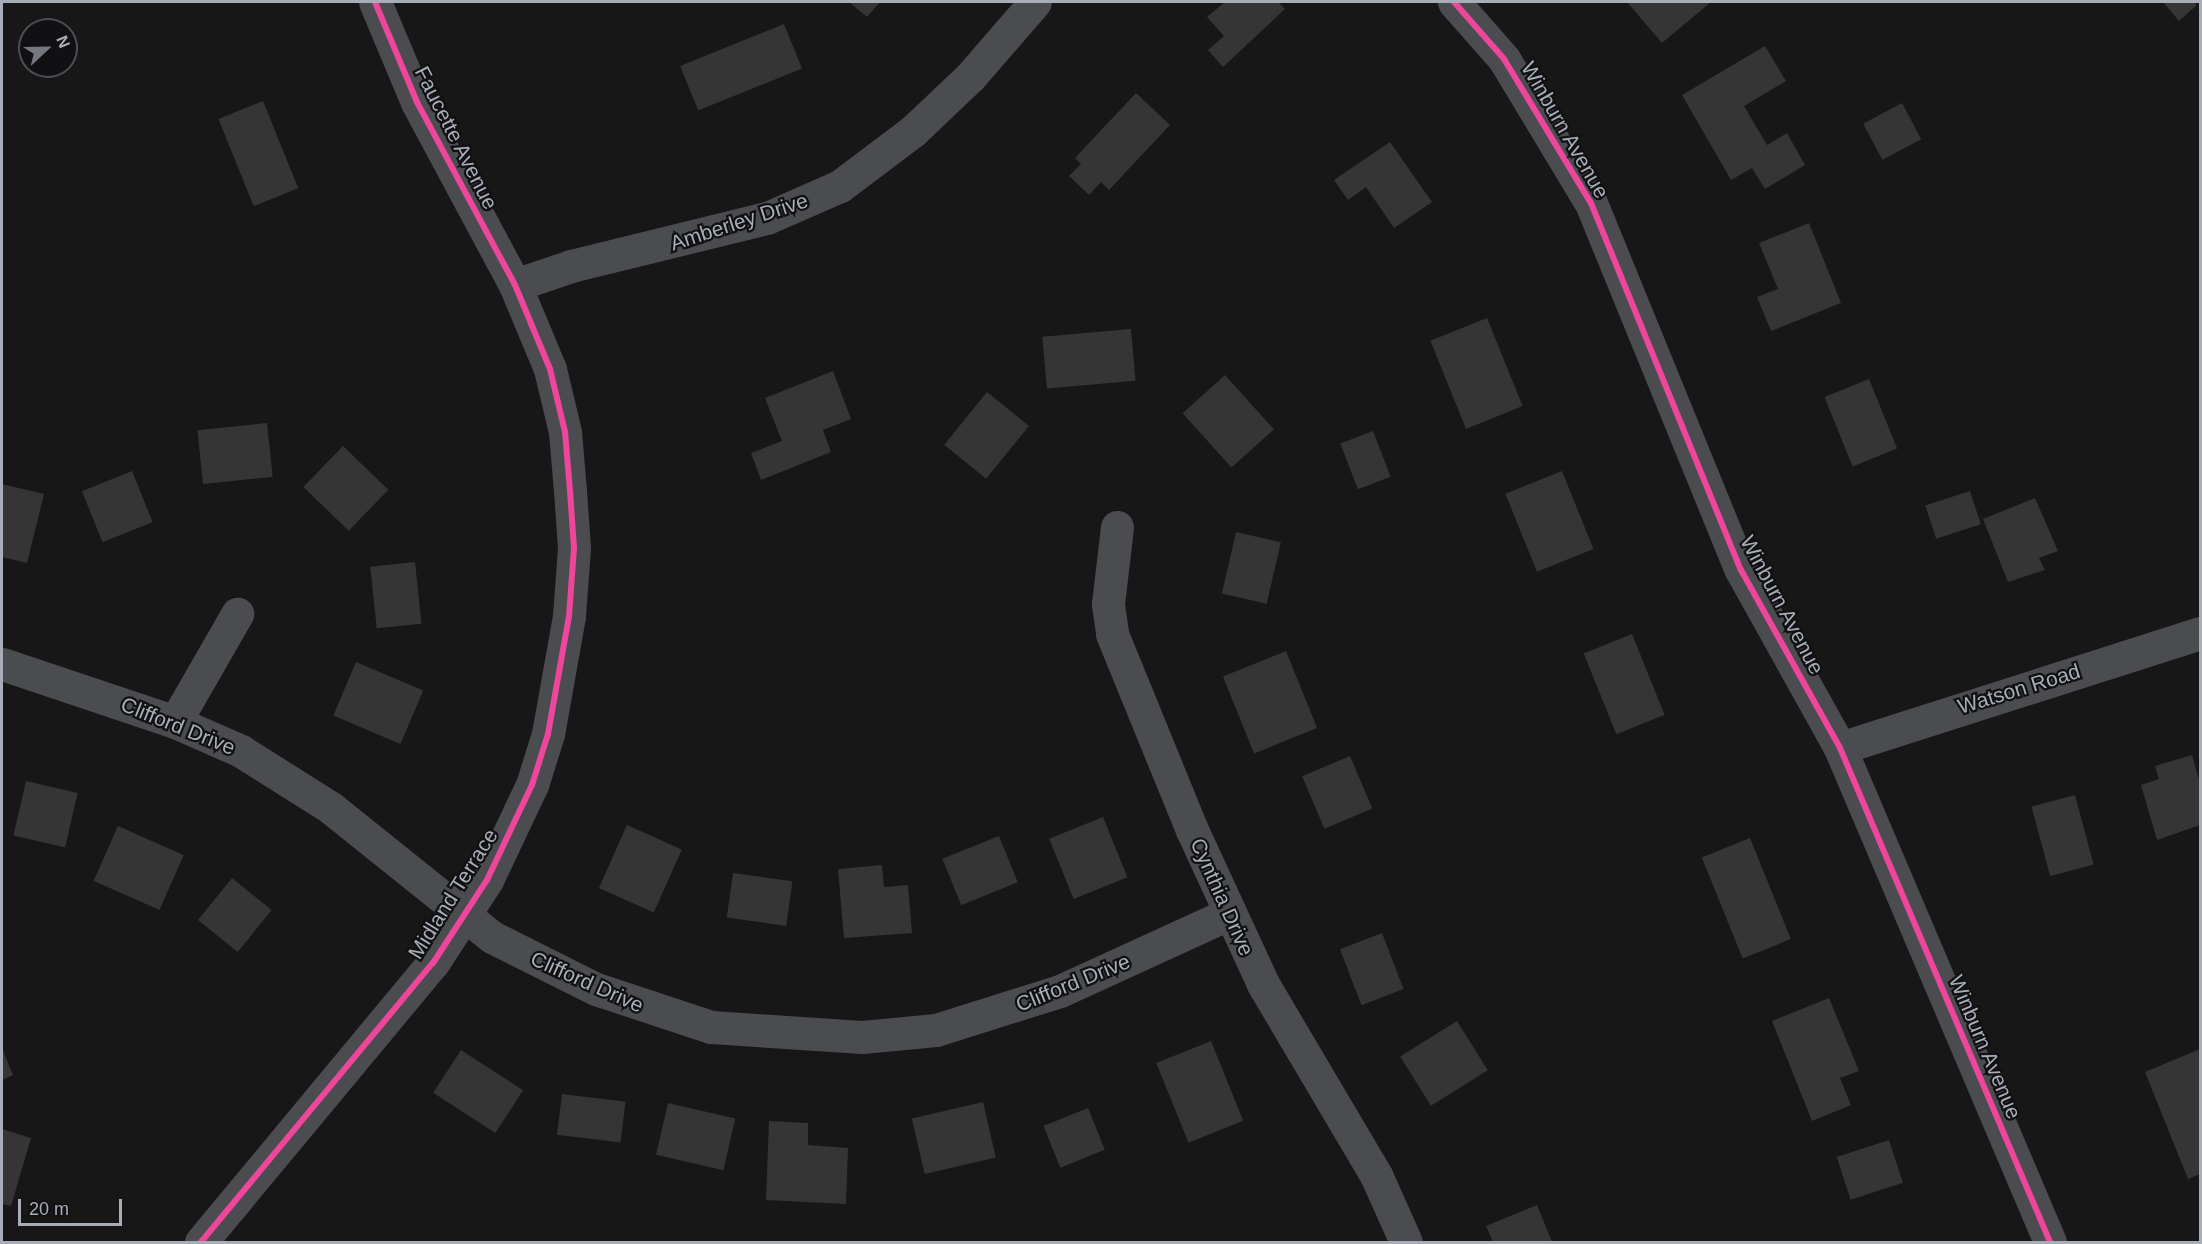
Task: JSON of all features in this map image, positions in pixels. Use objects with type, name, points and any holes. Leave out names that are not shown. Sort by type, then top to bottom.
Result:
[{"type":"street","name":"Faucette Avenue","points":[[375,2],[438,146],[515,285]]},
{"type":"street","name":"Amberley Drive","points":[[515,285],[572,266],[767,218],[840,186],[913,131],[970,77],[1035,2]]},
{"type":"street","name":"Winburn Avenue","points":[[1454,2],[1504,59],[1591,203],[1741,570],[1840,748],[2050,1242]]},
{"type":"street","name":"Midland Terrace","points":[[201,1242],[384,1025],[463,915],[532,785],[548,734],[569,616],[574,548],[565,432],[549,369],[515,285]]},
{"type":"street","name":"Cynthia Drive","points":[[1117,527],[1108,604],[1112,634],[1228,914],[1390,1201],[1406,1242]]},
{"type":"street","points":[[175,722],[237,614]]},
{"type":"street","name":"Watson Road","points":[[1840,748],[2200,633]]},
{"type":"street","name":"Clifford Drive","points":[[2,664],[175,722],[286,777],[463,915],[535,961],[661,1014],[760,1034],[862,1036],[936,1030],[1012,1008],[1228,914]]},
{"type":"building","points":[[849,2],[880,2],[867,17]]},
{"type":"building","points":[[1225,2],[1278,2],[1285,9],[1223,67],[1208,50],[1224,36],[1207,17]]},
{"type":"building","points":[[1627,2],[1711,2],[1662,43]]},
{"type":"building","points":[[2163,2],[2194,2],[2197,5],[2179,21]]},
{"type":"building","points":[[784,24],[802,69],[698,110],[680,66]]},
{"type":"building","points":[[1765,46],[1786,81],[1744,106],[1767,145],[1787,133],[1805,165],[1765,189],[1752,168],[1731,180],[1682,95]]},
{"type":"building","points":[[1136,93],[1170,125],[1109,190],[1101,182],[1089,195],[1069,176],[1081,164],[1075,158]]},
{"type":"building","points":[[263,101],[298,188],[254,206],[218,119]]},
{"type":"building","points":[[1902,103],[1921,139],[1882,160],[1863,124]]},
{"type":"building","points":[[1390,142],[1432,202],[1394,228],[1366,187],[1348,200],[1334,180]]},
{"type":"building","points":[[1809,223],[1841,303],[1771,331],[1757,297],[1778,289],[1759,243]]},
{"type":"building","points":[[1487,318],[1523,406],[1466,429],[1430,341]]},
{"type":"building","points":[[1131,329],[1136,381],[1047,389],[1042,337]]},
{"type":"building","points":[[833,371],[851,419],[823,430],[831,452],[761,480],[751,453],[782,441],[765,398]]},
{"type":"building","points":[[1225,375],[1274,429],[1231,467],[1183,413]]},
{"type":"building","points":[[1869,379],[1897,449],[1853,467],[1824,397]]},
{"type":"building","points":[[987,392],[1029,426],[986,479],[944,445]]},
{"type":"building","points":[[267,423],[273,477],[203,484],[197,430]]},
{"type":"building","points":[[1373,431],[1391,477],[1358,489],[1340,444]]},
{"type":"building","points":[[343,446],[388,490],[349,531],[303,487]]},
{"type":"building","points":[[132,471],[153,522],[103,542],[82,491]]},
{"type":"building","points":[[1562,471],[1593,549],[1537,572],[1505,494]]},
{"type":"building","points":[[2,484],[44,494],[27,563],[2,557]]},
{"type":"building","points":[[1970,491],[1981,524],[1936,539],[1925,506]]},
{"type":"building","points":[[2035,498],[2058,551],[2039,558],[2045,570],[2008,582],[1983,519]]},
{"type":"building","points":[[1236,532],[1281,542],[1267,604],[1222,593]]},
{"type":"building","points":[[415,562],[421,624],[377,628],[370,567]]},
{"type":"building","points":[[1632,634],[1665,715],[1616,734],[1584,653]]},
{"type":"building","points":[[1286,651],[1317,728],[1254,753],[1223,676]]},
{"type":"building","points":[[356,662],[423,691],[401,744],[333,715]]},
{"type":"building","points":[[2192,755],[2200,783],[2200,825],[2157,840],[2141,785],[2159,779],[2155,766]]},
{"type":"building","points":[[1350,756],[1372,808],[1324,829],[1302,776]]},
{"type":"building","points":[[26,781],[78,793],[65,847],[13,836]]},
{"type":"building","points":[[2075,795],[2094,865],[2050,876],[2032,807]]},
{"type":"building","points":[[1103,817],[1127,877],[1074,899],[1049,839]]},
{"type":"building","points":[[627,825],[682,849],[654,912],[599,888]]},
{"type":"building","points":[[118,826],[184,855],[159,910],[94,881]]},
{"type":"building","points":[[999,836],[1018,882],[961,905],[942,859]]},
{"type":"building","points":[[1750,838],[1791,939],[1743,959],[1702,857]]},
{"type":"building","points":[[882,865],[884,887],[908,885],[912,933],[844,938],[838,869]]},
{"type":"building","points":[[733,873],[792,881],[786,926],[727,918]]},
{"type":"building","points":[[232,878],[272,910],[238,952],[198,920]]},
{"type":"building","points":[[1382,933],[1404,989],[1361,1005],[1340,949]]},
{"type":"building","points":[[1829,998],[1859,1071],[1840,1078],[1851,1105],[1812,1121],[1772,1021]]},
{"type":"building","points":[[1457,1021],[1488,1070],[1431,1106],[1400,1057]]},
{"type":"building","points":[[1211,1041],[1243,1121],[1189,1143],[1156,1063]]},
{"type":"building","points":[[2,1048],[13,1075],[2,1080]]},
{"type":"building","points":[[2200,1049],[2200,1174],[2188,1179],[2145,1072]]},
{"type":"building","points":[[461,1050],[523,1090],[495,1133],[433,1093]]},
{"type":"building","points":[[562,1094],[626,1102],[621,1142],[557,1135]]},
{"type":"building","points":[[983,1102],[996,1158],[925,1174],[912,1118]]},
{"type":"building","points":[[668,1103],[735,1119],[723,1170],[656,1155]]},
{"type":"building","points":[[1088,1108],[1105,1150],[1060,1168],[1043,1126]]},
{"type":"building","points":[[769,1121],[808,1123],[808,1145],[848,1148],[846,1204],[766,1200]]},
{"type":"building","points":[[2,1129],[31,1138],[11,1206],[2,1204]]},
{"type":"building","points":[[1889,1140],[1903,1183],[1851,1200],[1837,1157]]},
{"type":"building","points":[[1537,1205],[1552,1242],[1493,1242],[1486,1226]]},
{"type":"cycle path","points":[[201,1242],[433,963],[487,880],[532,785],[548,734],[569,616],[574,548],[570,491],[565,432],[550,369],[515,285],[417,102],[375,2]]},
{"type":"cycle path","points":[[1454,2],[1504,59],[1591,203],[1741,570],[1840,748],[2050,1242]]}]
